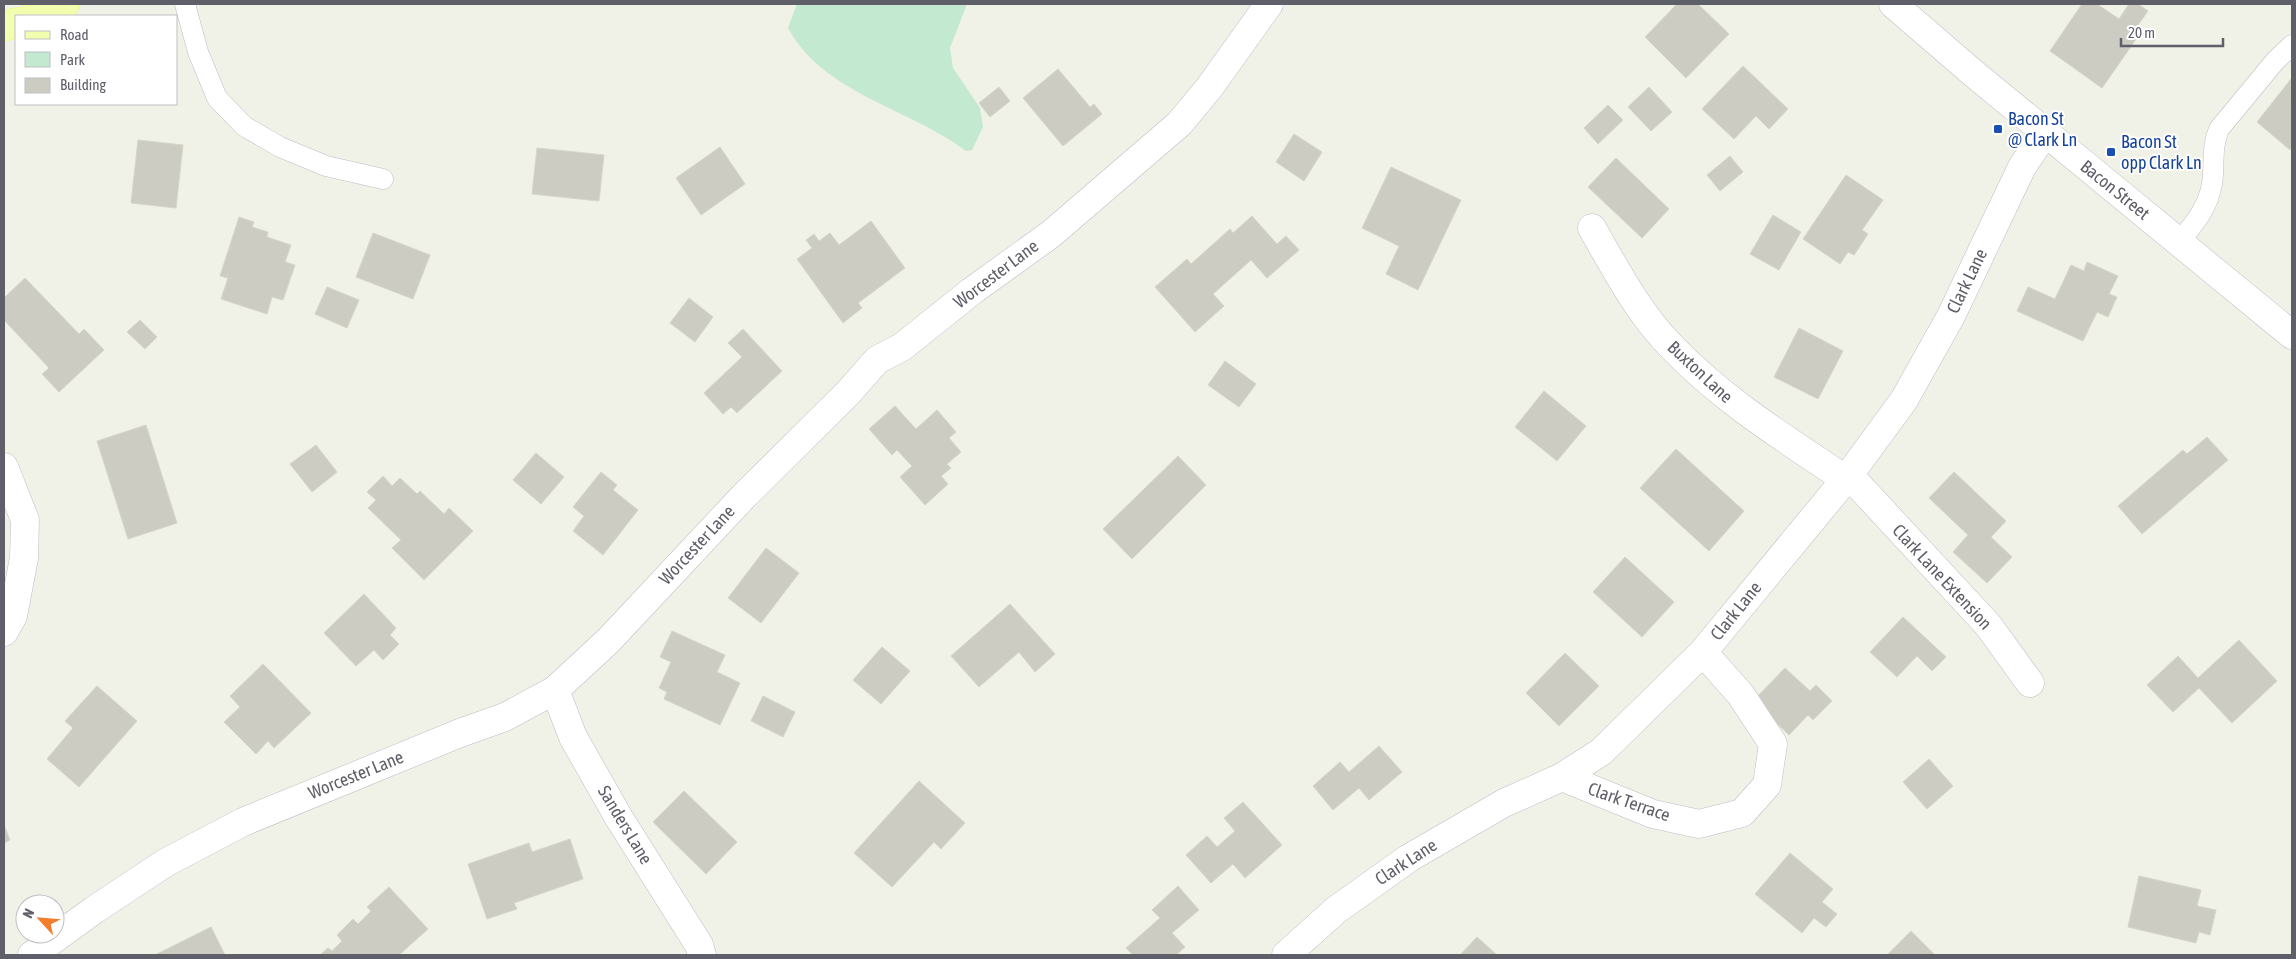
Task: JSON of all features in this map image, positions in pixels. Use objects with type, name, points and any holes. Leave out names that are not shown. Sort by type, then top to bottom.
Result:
[{"type":"main road","points":[[35,15],[65,4]]},
{"type":"street","name":"Worcester Lane","points":[[32,955],[94,910],[165,863],[243,822],[460,733],[505,717],[555,690],[608,641],[743,496],[848,393],[877,360],[902,347],[972,291],[1051,234],[1179,124],[1204,95],[1269,4]]},
{"type":"street","name":"Bacon Street","points":[[1893,4],[2045,133],[2292,335]]},
{"type":"street","name":"Clark Lane","points":[[1286,955],[1336,910],[1409,858],[1504,803],[1562,777],[1601,752],[1703,652],[1847,477],[1904,400],[1951,316],[2022,167],[2045,133]]},
{"type":"street","name":"Buxton Lane","points":[[1592,228],[1637,305],[1669,345],[1738,407],[1847,477]]},
{"type":"street","points":[[4,467],[25,520],[24,558],[13,616],[4,632]]},
{"type":"street","name":"Clark Lane Extension","points":[[1847,477],[1988,625],[2030,683]]},
{"type":"street","name":"Clark Terrace","points":[[1562,777],[1653,814],[1700,824],[1742,813],[1767,785],[1773,744],[1741,695],[1703,652]]},
{"type":"street","name":"Sanders Lane","points":[[555,690],[573,737],[619,818],[699,945],[702,955]]},
{"type":"lane","points":[[185,4],[198,52],[217,98],[244,126],[280,147],[326,166],[383,179]]},
{"type":"lane","points":[[2179,242],[2203,212],[2209,199],[2212,182],[2214,142],[2219,129],[2276,60],[2292,45]]},
{"type":"green space","points":[[797,4],[967,4],[950,48],[953,68],[980,108],[983,127],[972,150],[966,151],[943,136],[845,85],[823,69],[804,50],[788,28]]},
{"type":"building","points":[[1677,4],[1698,4],[1729,34],[1686,78],[1645,37]]},
{"type":"building","points":[[2082,4],[2097,4],[2119,19],[2129,4],[2138,4],[2148,11],[2133,32],[2139,35],[2102,88],[2050,51]]},
{"type":"building","points":[[1743,66],[1788,109],[1769,129],[1756,116],[1734,139],[1702,109]]},
{"type":"building","points":[[1058,69],[1090,107],[1094,104],[1102,114],[1063,146],[1023,98]]},
{"type":"building","points":[[2291,79],[2292,147],[2290,150],[2257,122]]},
{"type":"building","points":[[999,87],[1010,101],[990,117],[979,103]]},
{"type":"building","points":[[1649,87],[1672,112],[1651,131],[1628,107]]},
{"type":"building","points":[[1608,105],[1623,120],[1598,144],[1584,128]]},
{"type":"building","points":[[1294,134],[1322,152],[1304,181],[1276,162]]},
{"type":"building","points":[[138,140],[183,145],[176,208],[131,203]]},
{"type":"building","points":[[720,147],[745,184],[701,215],[676,178]]},
{"type":"building","points":[[537,148],[604,155],[599,201],[532,194]]},
{"type":"building","points":[[1730,156],[1743,172],[1720,191],[1707,175]]},
{"type":"building","points":[[1616,158],[1669,209],[1642,238],[1588,187]]},
{"type":"building","points":[[1391,167],[1461,200],[1418,290],[1386,274],[1399,246],[1362,228]]},
{"type":"building","points":[[1846,175],[1883,200],[1862,230],[1868,234],[1854,255],[1848,252],[1840,264],[1803,239]]},
{"type":"building","points":[[1773,215],[1801,232],[1779,270],[1750,254]]},
{"type":"building","points":[[1252,216],[1277,244],[1286,236],[1299,250],[1267,278],[1251,260],[1213,294],[1224,306],[1195,332],[1155,287],[1187,259],[1191,264],[1230,229],[1233,233]]},
{"type":"building","points":[[239,217],[254,222],[252,227],[268,232],[267,237],[291,245],[285,262],[295,265],[283,300],[272,297],[267,314],[221,299],[228,278],[220,276]]},
{"type":"building","points":[[871,221],[905,268],[858,303],[862,308],[843,323],[797,259],[812,248],[806,240],[814,234],[819,241],[830,233],[839,245]]},
{"type":"building","points":[[373,233],[430,255],[413,299],[356,277]]},
{"type":"building","points":[[2087,262],[2118,276],[2109,294],[2117,297],[2108,317],[2097,312],[2083,341],[2017,311],[2028,287],[2055,299],[2071,265],[2084,271]]},
{"type":"building","points":[[25,278],[79,334],[84,329],[104,350],[59,392],[42,374],[49,368],[4,320],[4,298]]},
{"type":"building","points":[[327,287],[359,300],[347,328],[315,314]]},
{"type":"building","points":[[689,298],[713,317],[695,342],[670,323]]},
{"type":"building","points":[[140,320],[157,337],[145,349],[127,332]]},
{"type":"building","points":[[1799,328],[1843,351],[1818,399],[1774,377]]},
{"type":"building","points":[[743,329],[782,371],[737,413],[731,407],[723,414],[704,393],[742,357],[728,343]]},
{"type":"building","points":[[1225,361],[1256,384],[1239,407],[1208,385]]},
{"type":"building","points":[[1544,391],[1586,426],[1557,461],[1515,427]]},
{"type":"building","points":[[895,406],[916,429],[937,410],[956,432],[949,438],[961,452],[947,464],[951,468],[941,476],[948,484],[925,505],[900,477],[912,466],[897,450],[892,455],[869,429]]},
{"type":"building","points":[[146,425],[177,523],[128,539],[97,441]]},
{"type":"building","points":[[2207,437],[2228,460],[2142,534],[2118,506],[2183,450],[2187,454]]},
{"type":"building","points":[[316,445],[337,472],[312,492],[290,464]]},
{"type":"building","points":[[1676,449],[1744,511],[1709,551],[1640,488]]},
{"type":"building","points":[[536,453],[564,477],[541,504],[513,480]]},
{"type":"building","points":[[1178,456],[1206,485],[1132,559],[1103,529]]},
{"type":"building","points":[[601,472],[617,485],[613,490],[638,510],[603,555],[573,531],[584,516],[573,507]]},
{"type":"building","points":[[1954,472],[2006,521],[1991,537],[2012,557],[1987,583],[1953,552],[1968,535],[1929,498]]},
{"type":"building","points":[[383,476],[392,486],[400,478],[417,494],[420,491],[444,514],[449,508],[473,531],[424,580],[392,548],[401,540],[368,508],[376,500],[367,492]]},
{"type":"building","points":[[766,548],[799,573],[761,623],[728,598]]},
{"type":"building","points":[[1625,557],[1674,602],[1642,637],[1593,592]]},
{"type":"building","points":[[364,594],[396,628],[390,635],[399,644],[383,660],[374,650],[356,666],[324,633]]},
{"type":"building","points":[[1010,604],[1055,654],[1035,672],[1019,652],[979,687],[951,656]]},
{"type":"building","points":[[1903,617],[1946,657],[1932,671],[1917,656],[1897,677],[1870,652]]},
{"type":"building","points":[[672,631],[725,655],[717,672],[740,683],[720,725],[664,699],[667,692],[659,688],[671,662],[660,657]]},
{"type":"building","points":[[2239,640],[2277,681],[2232,723],[2199,688],[2173,712],[2147,685],[2178,656],[2198,678]]},
{"type":"building","points":[[882,647],[910,671],[881,704],[853,680]]},
{"type":"building","points":[[1565,653],[1599,686],[1559,726],[1526,693]]},
{"type":"building","points":[[263,664],[311,713],[274,748],[268,741],[256,754],[224,722],[240,707],[230,696]]},
{"type":"building","points":[[1785,668],[1810,691],[1816,685],[1832,701],[1813,720],[1808,715],[1789,735],[1753,701]]},
{"type":"building","points":[[97,686],[137,721],[79,787],[47,759],[73,728],[65,721]]},
{"type":"building","points":[[763,696],[795,712],[783,737],[751,721]]},
{"type":"building","points":[[1379,746],[1402,772],[1369,800],[1359,788],[1333,810],[1313,786],[1340,762],[1349,772]]},
{"type":"building","points":[[1929,759],[1953,786],[1927,809],[1903,782]]},
{"type":"building","points":[[919,781],[965,823],[941,849],[934,842],[892,887],[854,853]]},
{"type":"building","points":[[684,791],[737,842],[706,874],[653,822]]},
{"type":"building","points":[[1243,802],[1282,845],[1245,878],[1233,864],[1211,883],[1186,855],[1207,836],[1217,847],[1235,831],[1224,818]]},
{"type":"building","points":[[4,825],[10,840],[4,843]]},
{"type":"building","points":[[570,839],[583,879],[514,903],[517,909],[487,919],[468,864],[529,843],[532,852]]},
{"type":"building","points":[[1790,853],[1833,889],[1822,902],[1837,914],[1826,927],[1814,918],[1802,933],[1755,894]]},
{"type":"building","points":[[2139,876],[2201,890],[2197,906],[2216,910],[2210,935],[2199,932],[2196,943],[2128,927]]},
{"type":"building","points":[[1178,886],[1199,910],[1172,933],[1185,947],[1176,955],[1133,955],[1126,948],[1160,918],[1152,910]]},
{"type":"building","points":[[389,887],[428,929],[399,955],[320,955],[328,948],[332,951],[342,941],[337,935],[353,919],[358,924],[371,911],[367,907]]},
{"type":"building","points":[[211,927],[225,955],[157,954]]},
{"type":"building","points":[[1911,931],[1935,955],[1887,955]]},
{"type":"building","points":[[1477,937],[1497,955],[1460,955]]},
{"type":"place","name":"Bacon St @ Clark Ln","points":[[1998,129]]},
{"type":"place","name":"Bacon St opp Clark Ln","points":[[2111,152]]}]
